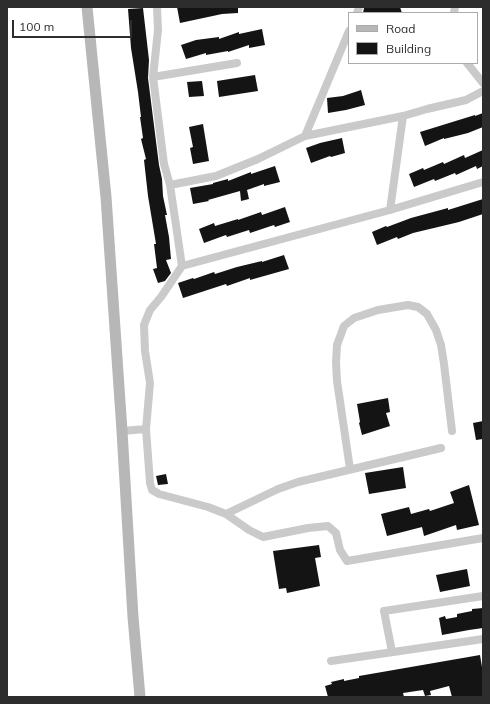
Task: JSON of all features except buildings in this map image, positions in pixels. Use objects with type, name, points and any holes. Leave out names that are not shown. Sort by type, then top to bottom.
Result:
[{"type":"main road","points":[[87,7],[106,197],[133,617],[140,697]]},
{"type":"street","points":[[157,7],[158,30],[153,77],[164,164],[170,185],[182,266]]},
{"type":"street","points":[[305,136],[348,33]]},
{"type":"street","points":[[153,77],[237,63]]},
{"type":"street","points":[[468,64],[483,83]]},
{"type":"street","points":[[170,185],[216,176],[258,159],[305,136],[403,116],[466,100],[483,91]]},
{"type":"street","points":[[390,210],[403,116]]},
{"type":"street","points":[[483,182],[390,210],[182,266],[150,310],[144,324],[145,351],[150,382],[146,429],[150,483],[152,490],[159,494],[226,514],[249,530],[263,537],[308,528],[328,526],[336,533],[340,550],[347,561],[483,538]]},
{"type":"street","points":[[350,469],[337,381],[336,362],[338,345],[344,326],[354,318],[378,310],[408,306],[418,307],[427,314],[436,330],[441,345],[452,430]]},
{"type":"street","points":[[122,431],[146,429]]},
{"type":"street","points":[[226,514],[278,489],[298,482],[441,448]]},
{"type":"street","points":[[392,652],[384,611],[483,596]]},
{"type":"street","points":[[331,661],[483,639]]}]
